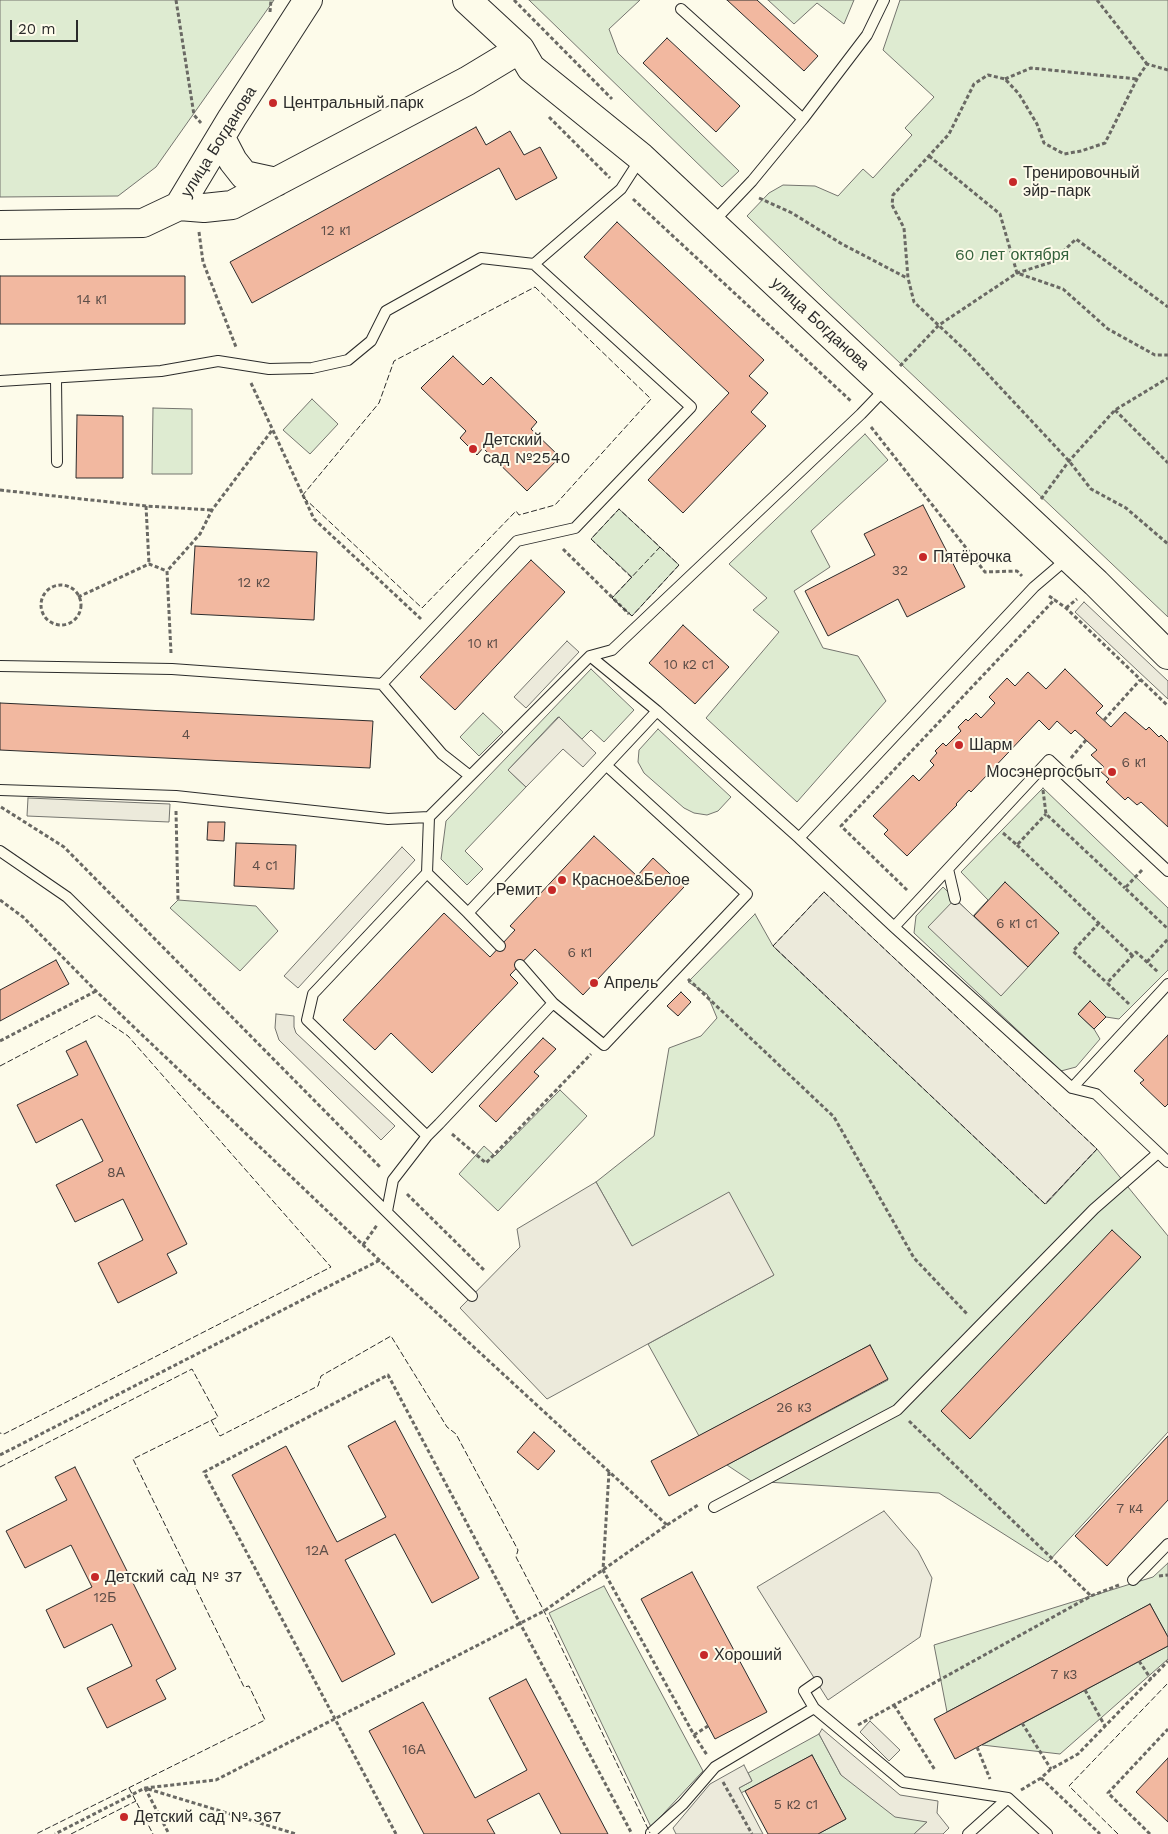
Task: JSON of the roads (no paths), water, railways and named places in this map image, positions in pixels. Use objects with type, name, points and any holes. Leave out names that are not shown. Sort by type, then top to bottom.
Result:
[{"type":"street","name":"улица Богданова","points":[[0,225],[143,223],[188,214],[212,131],[308,0]]},
{"type":"street","name":"улица Богданова","points":[[467,0],[520,49],[531,68],[641,157],[712,223],[892,378],[1168,656]]},
{"type":"street","points":[[188,214],[204,208],[232,205],[467,81],[520,49]]},
{"type":"street","points":[[212,131],[244,175],[276,182]]},
{"type":"lane","points":[[712,223],[752,181],[803,119],[867,35],[884,0]]},
{"type":"lane","points":[[681,9],[803,119]]},
{"type":"lane","points":[[534,264],[622,189],[641,157]]},
{"type":"lane","points":[[0,381],[161,371],[218,361],[269,369],[312,368],[348,360],[371,341],[386,311],[481,258],[534,264],[691,407],[575,528],[517,541],[382,684]]},
{"type":"lane","points":[[0,790],[176,796],[388,819],[429,817],[590,656],[612,650],[861,414],[892,378]]},
{"type":"lane","points":[[56,379],[57,462]]},
{"type":"lane","points":[[798,838],[1034,587],[1069,557]]},
{"type":"lane","points":[[590,656],[658,711],[1072,1088],[1096,1094],[1168,1162]]},
{"type":"lane","points":[[0,666],[172,669],[382,684],[442,754],[470,776]]},
{"type":"lane","points":[[468,913],[658,711]]},
{"type":"lane","points":[[894,927],[1049,760],[1168,871]]},
{"type":"lane","points":[[520,965],[553,1003],[604,1045],[747,894],[607,766]]},
{"type":"lane","points":[[427,1136],[307,1020],[313,994],[427,873],[429,817]]},
{"type":"lane","points":[[0,852],[67,897],[472,1296]]},
{"type":"lane","points":[[948,869],[955,898]]},
{"type":"lane","points":[[427,873],[500,946]]},
{"type":"lane","points":[[1072,1088],[1168,984]]},
{"type":"lane","points":[[387,1211],[393,1180],[427,1136],[553,1003]]},
{"type":"lane","points":[[714,1508],[898,1410],[1094,1209],[1158,1152]]},
{"type":"lane","points":[[1132,1580],[1168,1544]]},
{"type":"lane","points":[[817,1682],[804,1691],[814,1708],[903,1782],[1008,1798],[1047,1834]]},
{"type":"lane","points":[[651,1833],[683,1804],[715,1767],[814,1708]]},
{"type":"lane","points":[[968,1834],[1008,1798]]},
{"type":"place","name":"Центральный парк","points":[[273,103]]},
{"type":"place","name":"Тренировочный эйр-парк","points":[[1013,182]]},
{"type":"place","name":"Детский сад №2540","points":[[473,449]]},
{"type":"place","name":"Пятёрочка","points":[[923,557]]},
{"type":"place","name":"Шарм","points":[[959,745]]},
{"type":"place","name":"Мосэнергосбыт","points":[[1112,772]]},
{"type":"place","name":"Красное&Белое","points":[[562,880]]},
{"type":"place","name":"Ремит","points":[[552,890]]},
{"type":"place","name":"Апрель","points":[[594,983]]},
{"type":"place","name":"Детский сад № 37","points":[[95,1577]]},
{"type":"place","name":"Хороший","points":[[704,1655]]},
{"type":"place","name":"Детский сад № 367","points":[[124,1817]]},
{"type":"park label","name":"60 лет октября","points":[[1012,255]]}]
